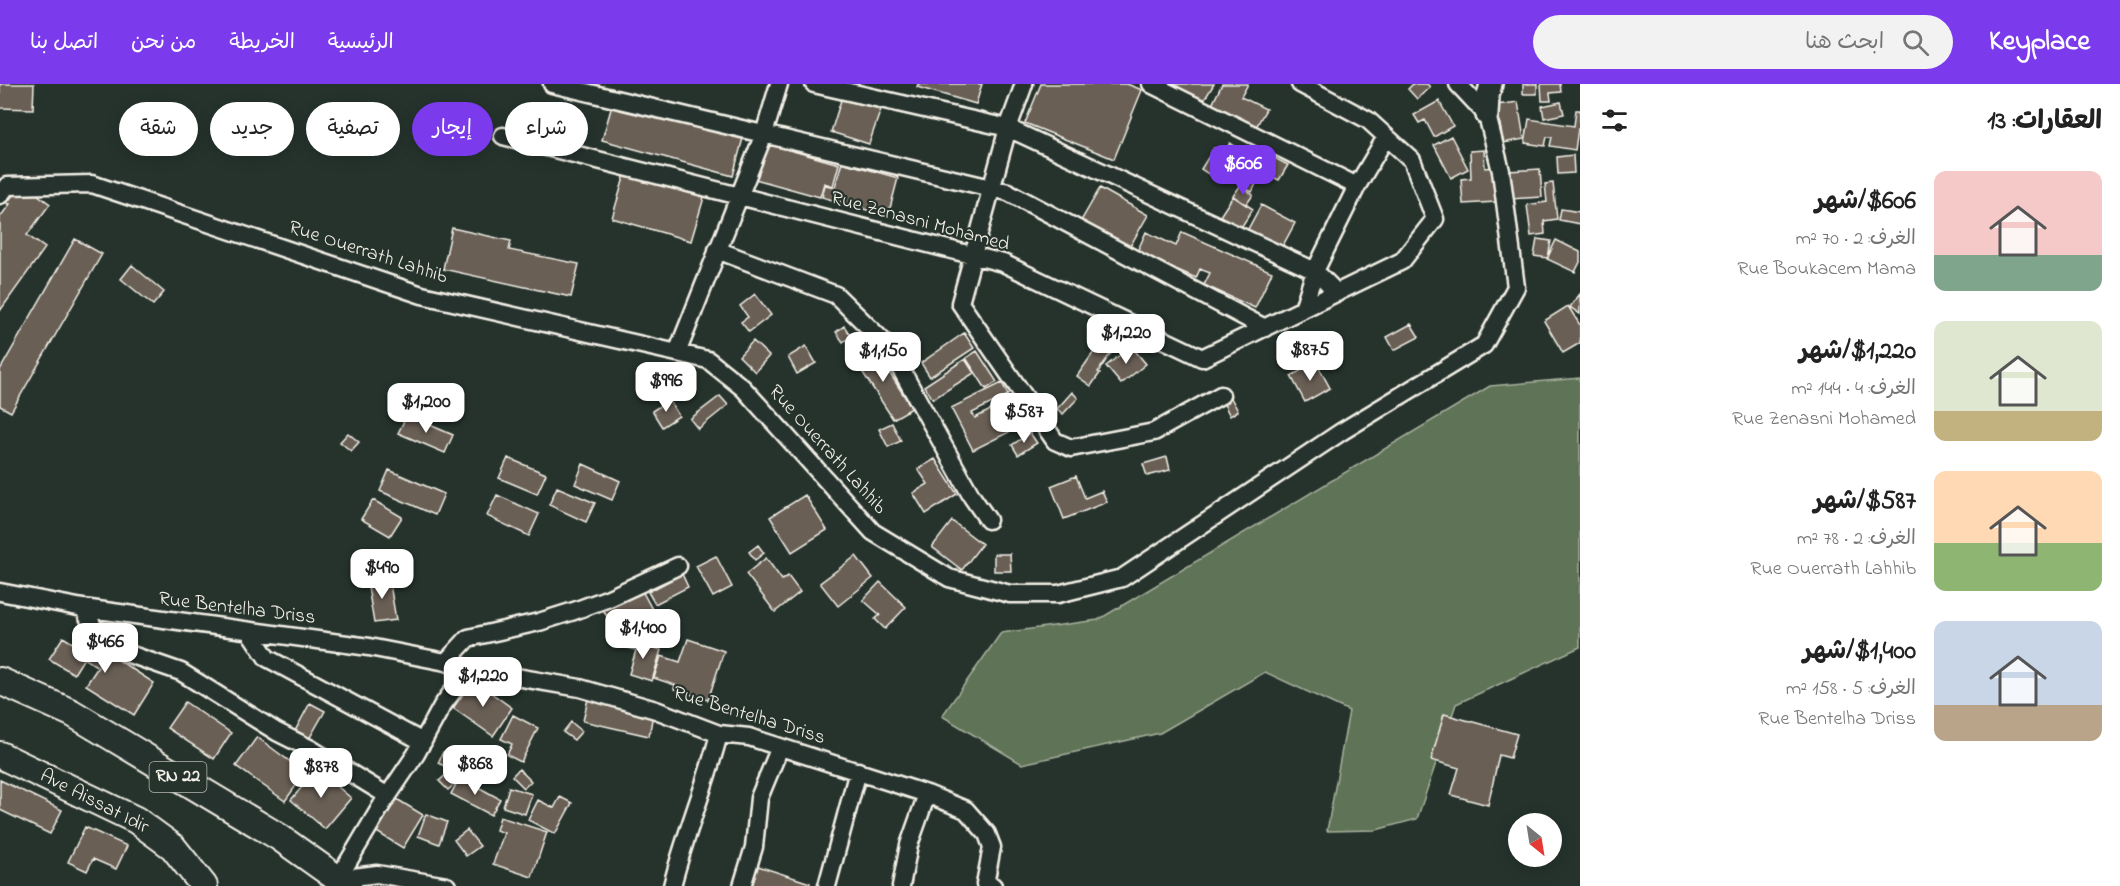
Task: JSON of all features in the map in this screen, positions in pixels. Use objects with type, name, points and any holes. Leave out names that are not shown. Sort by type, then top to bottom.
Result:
[{"type":"main road","name":"RN 22","points":[[0,681],[72,713],[279,837],[343,882]]},
{"type":"main road","name":"Ave Aissat Idir","points":[[0,755],[136,820],[173,847],[208,884]]},
{"type":"street","points":[[552,84],[1008,192],[1264,328]]},
{"type":"street","points":[[677,353],[764,134],[779,84]]},
{"type":"street","points":[[814,84],[1008,128],[1315,271],[1337,293]]},
{"type":"street","points":[[1024,84],[1008,128],[960,303],[1055,441],[1071,448],[1154,432],[1221,395]]},
{"type":"street","points":[[1151,84],[1357,186]]},
{"type":"street","name":"Rue Zenasni Mohamed","points":[[503,136],[1003,263],[1202,358],[1402,261],[1435,219],[1412,160],[1368,120],[1300,84]]},
{"type":"street","points":[[1458,84],[1487,115]]},
{"type":"street","points":[[1487,115],[1491,84]]},
{"type":"street","name":"Rue Ouerrath Lahhib","points":[[0,195],[7,186],[92,184],[422,295],[708,360],[743,388],[873,532],[949,578],[1010,594],[1058,594],[1122,578],[1341,432],[1484,345],[1516,287],[1501,171],[1487,115]]},
{"type":"street","points":[[1303,309],[1315,271],[1357,186],[1386,137]]},
{"type":"street","points":[[717,250],[836,295],[888,346],[972,497],[988,520]]},
{"type":"street","points":[[446,662],[468,638],[539,622],[609,598],[678,566]]},
{"type":"street","name":"Rue Bentelha Driss","points":[[0,592],[84,608],[369,647],[470,669],[580,688],[656,710],[719,734],[749,737],[927,794],[966,810],[987,834],[992,847],[987,885]]},
{"type":"street","points":[[84,608],[94,628],[129,654],[181,672],[267,726],[311,749],[388,795]]},
{"type":"street","points":[[249,631],[267,658],[423,742]]},
{"type":"street","points":[[343,882],[388,795],[423,742],[442,706],[470,669]]},
{"type":"street","points":[[672,886],[681,849],[714,755],[719,734]]},
{"type":"street","points":[[742,886],[754,847],[759,798],[780,747]]},
{"type":"street","points":[[827,886],[858,771]]},
{"type":"street","points":[[901,886],[909,845],[927,794]]},
{"type":"street","points":[[343,882],[377,874],[447,886]]},
{"type":"green space","points":[[1580,378],[1580,647],[1456,704],[1417,819],[1376,830],[1327,831],[1349,711],[1265,672],[1160,733],[1022,764],[942,716],[1001,633],[1098,620],[1490,386]]},
{"type":"building","points":[[0,84],[34,84],[33,109],[0,108]]},
{"type":"building","points":[[918,84],[982,84],[976,104],[917,87]]},
{"type":"building","points":[[1041,84],[1127,84],[1142,90],[1114,159],[1025,123]]},
{"type":"building","points":[[1173,84],[1214,84],[1203,102]]},
{"type":"building","points":[[1222,84],[1248,84],[1241,97],[1266,109],[1256,127],[1212,105]]},
{"type":"building","points":[[1413,84],[1427,84],[1430,87],[1417,99],[1408,89]]},
{"type":"building","points":[[1523,84],[1537,84],[1537,94],[1523,94]]},
{"type":"building","points":[[1541,84],[1560,84],[1561,92],[1550,93],[1551,101],[1542,101]]},
{"type":"building","points":[[842,97],[881,109],[869,144],[831,132]]},
{"type":"building","points":[[1439,101],[1453,126],[1434,137],[1425,120],[1419,123],[1414,115]]},
{"type":"building","points":[[613,102],[743,138],[733,176],[602,140]]},
{"type":"building","points":[[1518,102],[1524,139],[1503,143],[1497,105]]},
{"type":"building","points":[[1561,102],[1564,114],[1544,118],[1542,106]]},
{"type":"building","points":[[1576,110],[1580,110],[1580,130],[1578,129],[1575,150],[1550,146],[1552,137],[1547,137],[1545,146],[1525,143],[1529,119],[1574,126]]},
{"type":"building","points":[[1451,136],[1468,169],[1451,178],[1434,145]]},
{"type":"building","points":[[765,143],[839,164],[833,186],[824,183],[820,197],[755,179]]},
{"type":"building","points":[[1230,143],[1241,150],[1219,181],[1201,169],[1214,148],[1223,154]]},
{"type":"building","points":[[1484,150],[1485,168],[1494,167],[1496,202],[1463,204],[1461,179],[1471,178],[1470,151]]},
{"type":"building","points":[[1261,151],[1288,165],[1279,180],[1262,172],[1252,192],[1243,187]]},
{"type":"building","points":[[1573,155],[1574,173],[1558,174],[1557,157]]},
{"type":"building","points":[[842,162],[898,178],[888,216],[822,197],[825,185],[835,187]]},
{"type":"building","points":[[1540,169],[1542,197],[1509,199],[1508,171]]},
{"type":"building","points":[[626,171],[705,194],[691,241],[612,218]]},
{"type":"building","points":[[22,183],[50,204],[27,235],[45,248],[0,311],[0,217]]},
{"type":"building","points":[[1553,183],[1557,219],[1544,221],[1545,234],[1531,236],[1527,205],[1547,202],[1545,184]]},
{"type":"building","points":[[1240,186],[1253,195],[1246,205],[1233,196]]},
{"type":"building","points":[[1100,188],[1148,215],[1129,248],[1081,221]]},
{"type":"building","points":[[1233,196],[1253,209],[1240,229],[1220,216]]},
{"type":"building","points":[[1261,205],[1295,223],[1281,249],[1247,231]]},
{"type":"building","points":[[1561,209],[1580,212],[1580,224],[1559,220]]},
{"type":"building","points":[[452,228],[511,241],[509,250],[579,264],[571,297],[443,269]]},
{"type":"building","points":[[1146,232],[1176,246],[1182,232],[1272,272],[1255,308],[1204,285],[1210,273],[1200,269],[1196,278],[1137,252]]},
{"type":"building","points":[[75,239],[102,254],[11,412],[0,406],[0,370]]},
{"type":"building","points":[[1537,239],[1551,241],[1548,258],[1534,256]]},
{"type":"building","points":[[1556,240],[1580,252],[1580,262],[1575,272],[1547,259]]},
{"type":"building","points":[[132,265],[164,292],[153,305],[121,279]]},
{"type":"building","points":[[755,294],[771,315],[749,332],[741,322],[748,317],[740,306]]},
{"type":"building","points":[[1580,294],[1580,314],[1570,307]]},
{"type":"building","points":[[1568,306],[1580,325],[1580,343],[1563,353],[1544,321]]},
{"type":"building","points":[[1411,324],[1419,337],[1394,350],[1387,337]]},
{"type":"building","points":[[844,326],[851,336],[843,342],[836,332]]},
{"type":"building","points":[[964,333],[974,348],[930,377],[921,363]]},
{"type":"building","points":[[1105,336],[1117,344],[1091,386],[1077,376]]},
{"type":"building","points":[[753,341],[769,356],[755,372],[739,356]]},
{"type":"building","points":[[1305,344],[1308,356],[1296,359],[1293,347]]},
{"type":"building","points":[[806,346],[816,363],[797,374],[788,357]]},
{"type":"building","points":[[1131,346],[1146,364],[1121,384],[1106,366]]},
{"type":"building","points":[[873,347],[912,408],[893,419],[854,359]]},
{"type":"building","points":[[977,351],[997,382],[986,389],[966,358]]},
{"type":"building","points":[[965,359],[974,373],[933,399],[924,386]]},
{"type":"building","points":[[1316,362],[1330,388],[1305,402],[1291,376]]},
{"type":"building","points":[[1002,383],[1008,395],[972,413],[975,418],[1014,398],[1027,423],[973,450],[951,408]]},
{"type":"building","points":[[1072,392],[1078,398],[1063,414],[1057,409]]},
{"type":"building","points":[[720,396],[728,405],[698,429],[690,419]]},
{"type":"building","points":[[1230,396],[1238,411],[1230,416],[1222,400]]},
{"type":"building","points":[[669,400],[679,416],[662,427],[652,411]]},
{"type":"building","points":[[407,415],[453,435],[445,453],[398,433]]},
{"type":"building","points":[[892,423],[901,441],[888,447],[879,429]]},
{"type":"building","points":[[348,433],[359,442],[351,451],[340,442]]},
{"type":"building","points":[[1030,433],[1037,443],[1018,455],[1012,445]]},
{"type":"building","points":[[1167,457],[1170,470],[1147,476],[1143,464]]},
{"type":"building","points":[[508,458],[546,474],[537,494],[499,478]]},
{"type":"building","points":[[935,459],[957,494],[926,514],[913,493],[928,484],[918,469]]},
{"type":"building","points":[[583,464],[620,481],[612,500],[575,484]]},
{"type":"building","points":[[389,470],[444,494],[435,515],[380,491]]},
{"type":"building","points":[[1076,476],[1085,498],[1102,491],[1107,502],[1064,519],[1051,486]]},
{"type":"building","points":[[557,487],[595,503],[586,522],[549,505]]},
{"type":"building","points":[[497,495],[539,514],[529,536],[487,516]]},
{"type":"building","points":[[805,495],[827,530],[792,552],[770,517]]},
{"type":"building","points":[[373,500],[402,517],[390,536],[361,519]]},
{"type":"building","points":[[952,521],[982,544],[962,570],[932,547]]},
{"type":"building","points":[[758,545],[764,553],[755,560],[749,552]]},
{"type":"building","points":[[994,554],[1010,554],[1011,571],[994,571]]},
{"type":"building","points":[[408,555],[410,568],[382,571],[381,558]]},
{"type":"building","points":[[716,556],[732,587],[713,597],[696,566]]},
{"type":"building","points":[[856,556],[873,578],[838,606],[820,583]]},
{"type":"building","points":[[766,558],[782,580],[788,576],[800,592],[775,612],[746,574]]},
{"type":"building","points":[[682,574],[688,587],[655,604],[648,592]]},
{"type":"building","points":[[389,578],[396,620],[374,623],[367,581]]},
{"type":"building","points":[[880,582],[906,607],[885,629],[875,619],[880,615],[863,600]]},
{"type":"building","points":[[640,587],[661,626],[637,640],[627,623],[614,630],[603,609]]},
{"type":"building","points":[[63,637],[82,649],[87,640],[154,683],[134,715],[86,685],[98,667],[84,658],[74,674],[49,659]]},
{"type":"building","points":[[627,639],[661,650],[652,681],[629,674],[636,650],[624,647]]},
{"type":"building","points":[[688,639],[724,651],[708,700],[674,689],[675,685],[654,678],[661,656],[680,662]]},
{"type":"building","points":[[473,680],[512,708],[493,736],[453,708]]},
{"type":"building","points":[[588,699],[653,714],[649,736],[583,721]]},
{"type":"building","points":[[185,702],[231,733],[214,759],[167,728]]},
{"type":"building","points":[[310,703],[325,711],[309,739],[295,731]]},
{"type":"building","points":[[1444,714],[1517,734],[1510,758],[1499,755],[1488,805],[1451,795],[1459,768],[1431,760]]},
{"type":"building","points":[[513,715],[538,728],[521,762],[507,755],[512,744],[501,739]]},
{"type":"building","points":[[571,722],[582,731],[574,740],[563,732]]},
{"type":"building","points":[[257,737],[292,763],[294,760],[308,769],[285,801],[236,766]]},
{"type":"building","points":[[443,752],[472,765],[467,776],[438,763]]},
{"type":"building","points":[[317,769],[351,798],[325,829],[291,800]]},
{"type":"building","points":[[519,769],[531,781],[524,788],[512,776]]},
{"type":"building","points":[[449,772],[457,782],[448,790],[439,781]]},
{"type":"building","points":[[460,777],[500,799],[491,815],[451,794]]},
{"type":"building","points":[[0,780],[62,810],[50,834],[0,810]]},
{"type":"building","points":[[509,787],[532,794],[525,814],[503,807]]},
{"type":"building","points":[[560,797],[572,803],[555,834],[528,820],[538,800],[554,808]]},
{"type":"building","points":[[395,798],[423,815],[403,848],[375,831]]},
{"type":"building","points":[[426,814],[447,822],[439,844],[418,836]]},
{"type":"building","points":[[500,817],[547,832],[532,877],[493,864],[504,833],[496,830]]},
{"type":"building","points":[[85,827],[127,846],[116,869],[93,859],[87,871],[68,862]]},
{"type":"building","points":[[467,830],[480,846],[466,856],[454,840]]},
{"type":"building","points":[[755,865],[810,883],[809,886],[748,886]]}]
